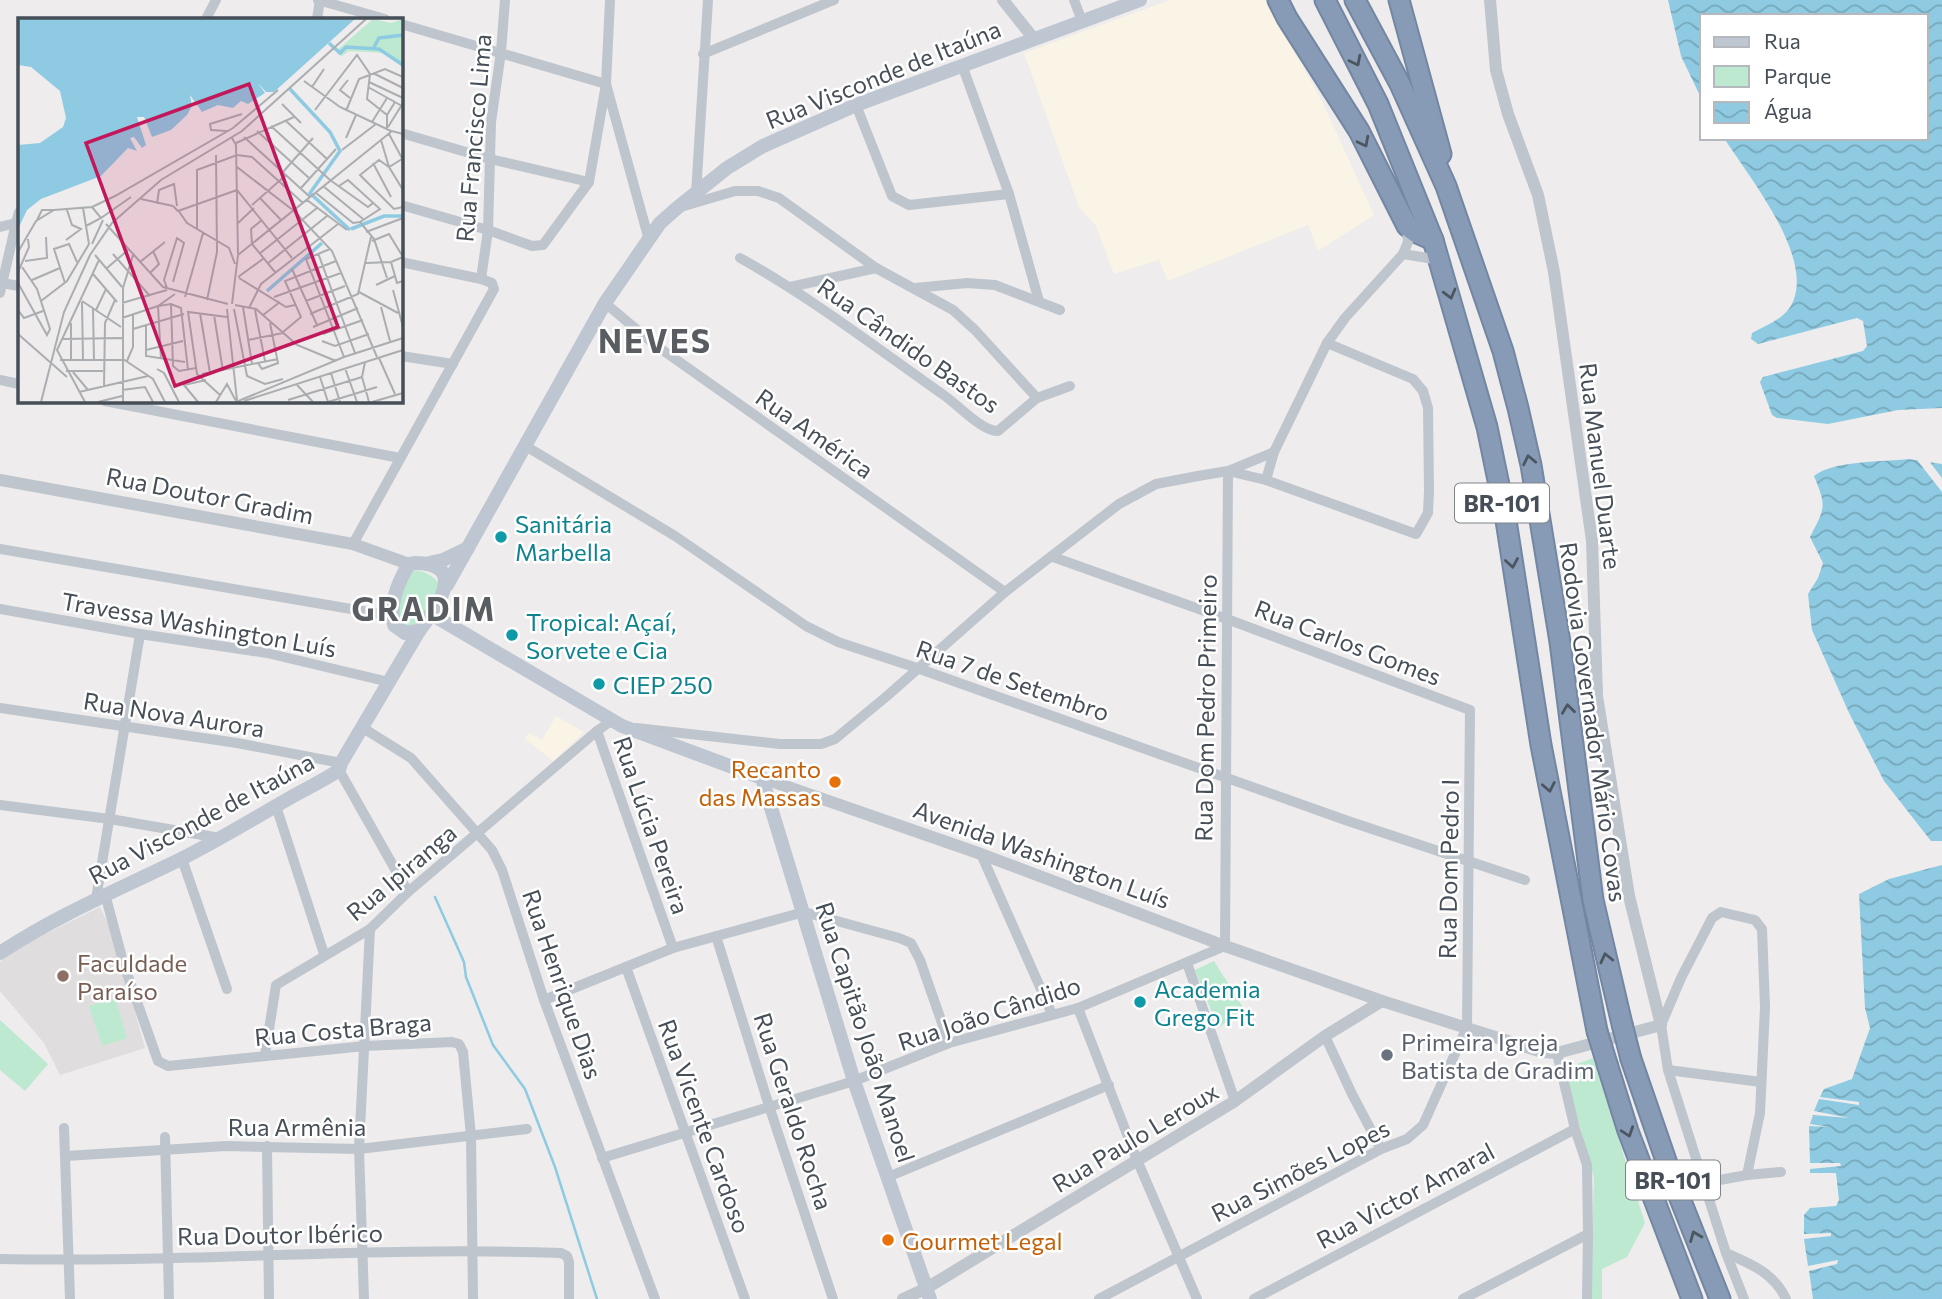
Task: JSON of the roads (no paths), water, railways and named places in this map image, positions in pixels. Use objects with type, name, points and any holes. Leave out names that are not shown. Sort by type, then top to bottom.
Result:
[{"type":"highway","points":[[1278,0],[1359,131],[1407,226],[1433,240]]},
{"type":"highway","name":"Rodovia Governador Mário Covas","points":[[1325,0],[1378,104],[1440,260],[1487,427],[1505,514],[1541,745],[1597,1031],[1628,1131],[1692,1299]]},
{"type":"highway","name":"Rodovia Governador Mário Covas","points":[[1355,0],[1400,84],[1446,186],[1503,351],[1531,465],[1560,642],[1593,900],[1631,1059],[1673,1181],[1720,1299]]},
{"type":"highway","points":[[1399,0],[1437,135],[1446,186]]},
{"type":"main road","name":"Rua Visconde de Itaúna","points":[[0,953],[26,936],[100,897],[182,859],[319,784],[340,767],[431,614],[605,303],[660,223],[677,208],[727,168],[763,146],[856,105],[1140,0]]},
{"type":"main road","points":[[407,651],[397,638],[393,621],[396,593],[409,564],[443,561],[469,547]]},
{"type":"main road","points":[[429,563],[440,569],[447,584]]},
{"type":"main road","name":"Avenida Washington Luís","points":[[431,614],[617,723],[762,778]]},
{"type":"main road","points":[[393,621],[405,633],[419,631]]},
{"type":"main road","name":"Rua Capitão João Manoel","points":[[762,778],[855,1082],[928,1294]]},
{"type":"street","points":[[207,18],[216,0]]},
{"type":"street","points":[[317,18],[319,0],[382,18]]},
{"type":"street","name":"Rua Francisco Lima","points":[[481,279],[488,230],[491,122],[505,0]]},
{"type":"street","points":[[402,205],[488,230],[532,246],[543,245],[589,182],[606,84],[610,0]]},
{"type":"street","points":[[696,194],[708,0]]},
{"type":"street","points":[[703,54],[834,0]]},
{"type":"street","points":[[1003,0],[1034,39]]},
{"type":"street","points":[[1074,0],[1082,21]]},
{"type":"street","name":"Rua Manuel Duarte","points":[[1490,0],[1496,70],[1508,114],[1538,195],[1554,272],[1592,541],[1597,696],[1629,895],[1661,1026]]},
{"type":"street","points":[[402,24],[606,84]]},
{"type":"street","points":[[962,65],[1009,194],[1039,301]]},
{"type":"street","points":[[606,84],[649,240]]},
{"type":"street","points":[[856,105],[892,196],[901,203],[909,205],[1009,194]]},
{"type":"street","points":[[402,133],[490,159],[589,182]]},
{"type":"street","name":"Rua Cândido Bastos","points":[[677,208],[734,191],[758,191],[779,198],[876,268],[953,310],[975,330],[1037,398],[998,431],[988,429],[790,287],[740,258]]},
{"type":"street","points":[[0,227],[18,217]]},
{"type":"street","points":[[1,288],[18,217]]},
{"type":"street","points":[[1266,480],[1274,452],[1327,343],[1345,318],[1403,254],[1408,242],[1407,226]]},
{"type":"street","points":[[1403,254],[1440,260]]},
{"type":"street","points":[[353,544],[494,289],[492,283],[481,279],[402,262]]},
{"type":"street","name":"Rua Cândido Bastos","points":[[790,287],[876,268]]},
{"type":"street","points":[[915,288],[967,283],[995,285],[1060,310]]},
{"type":"street","name":"Rua América","points":[[605,303],[654,344],[1005,592]]},
{"type":"street","points":[[1228,471],[1266,480],[1416,534],[1428,513],[1428,408],[1423,391],[1413,379],[1327,343]]},
{"type":"street","points":[[402,356],[453,364]]},
{"type":"street","points":[[0,380],[18,384]]},
{"type":"street","points":[[1037,398],[1070,387]]},
{"type":"street","points":[[110,402],[400,458]]},
{"type":"street","name":"Rua 7 de Setembro","points":[[524,445],[675,536],[806,626],[838,642],[1348,821],[1525,880]]},
{"type":"street","points":[[617,723],[780,744],[821,744],[835,739],[1005,592],[1119,504],[1156,484],[1228,471],[1274,452]]},
{"type":"street","name":"Rua Dom Pedro Primeiro","points":[[1225,946],[1228,471]]},
{"type":"street","name":"Rua Doutor Gradim","points":[[0,480],[353,544],[409,564]]},
{"type":"street","points":[[0,549],[393,621]]},
{"type":"street","name":"Rua Carlos Gomes","points":[[1053,557],[1470,710]]},
{"type":"street","name":"Travessa Washington Luís","points":[[0,609],[267,653],[389,682]]},
{"type":"street","points":[[100,897],[140,634]]},
{"type":"street","name":"Rua Nova Aurora","points":[[0,708],[237,743],[340,767]]},
{"type":"street","name":"Rua Dom Pedro I","points":[[1467,1027],[1470,710]]},
{"type":"street","name":"Rua Lúcia Pereira","points":[[617,723],[597,732],[673,948]]},
{"type":"street","name":"Rua Henrique Dias","points":[[363,728],[411,758],[492,850],[502,870],[544,1000],[655,1299]]},
{"type":"street","name":"Rua Ipiranga","points":[[265,1055],[276,985],[370,929],[408,892],[597,732]]},
{"type":"street","points":[[340,767],[408,892]]},
{"type":"street","name":"Avenida Washington Luís","points":[[762,778],[981,854],[1225,946],[1382,1001],[1542,1052],[1557,1054],[1661,1026]]},
{"type":"street","points":[[0,805],[110,819],[220,838]]},
{"type":"street","points":[[276,806],[324,954]]},
{"type":"street","points":[[981,854],[1052,1014]]},
{"type":"street","points":[[182,859],[227,989]]},
{"type":"street","name":"Rua Costa Braga","points":[[100,897],[158,1061],[179,1067],[265,1055],[452,1042],[459,1044],[463,1052],[471,1136]]},
{"type":"street","points":[[544,1000],[673,948],[804,912],[911,943],[920,960],[949,1043]]},
{"type":"street","points":[[1744,1299],[1726,1253],[1668,1070],[1661,1026],[1681,978],[1712,918],[1721,912],[1755,920],[1762,929],[1765,1007],[1760,1113],[1747,1175]]},
{"type":"street","points":[[364,1299],[359,1149],[370,929]]},
{"type":"street","name":"Rua Geraldo Rocha","points":[[716,936],[833,1299]]},
{"type":"street","name":"Rua João Cândido","points":[[602,1158],[855,1082],[949,1043],[1078,1008],[1225,946]]},
{"type":"street","points":[[1187,963],[1235,1101]]},
{"type":"street","name":"Rua Vicente Cardoso","points":[[626,967],[745,1299]]},
{"type":"street","name":"Rua Paulo Leroux","points":[[904,1299],[928,1294],[1137,1160],[1235,1101],[1325,1036],[1382,1001]]},
{"type":"street","points":[[1078,1008],[1137,1160],[1197,1299]]},
{"type":"street","name":"Rua Simões Lopes","points":[[1100,1299],[1381,1149],[1407,1139],[1423,1125],[1467,1027]]},
{"type":"street","points":[[1325,1036],[1381,1149]]},
{"type":"street","points":[[1557,1054],[1575,1129],[1587,1165],[1587,1299]]},
{"type":"street","points":[[1668,1070],[1761,1082]]},
{"type":"street","points":[[888,1177],[1110,1085]]},
{"type":"street","points":[[64,1128],[70,1299]]},
{"type":"street","name":"Rua Armênia","points":[[65,1156],[226,1146],[359,1149],[527,1129]]},
{"type":"street","name":"Rua Victor Amaral","points":[[1254,1299],[1575,1129]]},
{"type":"street","points":[[471,1136],[473,1299]]},
{"type":"street","points":[[165,1137],[169,1299]]},
{"type":"street","points":[[267,1146],[270,1299]]},
{"type":"street","points":[[1703,1183],[1781,1172]]},
{"type":"street","points":[[1463,1299],[1588,1234]]},
{"type":"street","name":"Rua Doutor Ibérico","points":[[0,1259],[68,1260],[474,1250],[561,1253],[569,1262],[569,1299]]},
{"type":"street","points":[[1726,1253],[1761,1269],[1780,1285],[1786,1299]]},
{"type":"water","points":[[1668,0],[1942,0],[1942,408],[1898,410],[1828,424],[1777,418],[1772,415],[1760,382],[1763,377],[1863,351],[1867,346],[1863,321],[1857,318],[1758,344],[1751,339],[1752,333],[1788,310],[1796,291],[1796,269],[1778,221],[1725,140],[1928,140],[1928,14],[1700,14],[1700,96],[1681,56]]},
{"type":"water","points":[[1909,459],[1942,464],[1942,841],[1931,841],[1884,781],[1850,715],[1812,630],[1808,594],[1823,563],[1810,537],[1823,507],[1814,476],[1846,464]]},
{"type":"water","points":[[1942,865],[1942,1299],[1813,1299],[1809,1271],[1837,1264],[1838,1260],[1808,1266],[1804,1239],[1831,1236],[1831,1233],[1804,1234],[1804,1215],[1810,1208],[1836,1206],[1839,1200],[1836,1173],[1810,1173],[1810,1169],[1841,1166],[1840,1163],[1810,1163],[1809,1126],[1829,1127],[1810,1124],[1813,1115],[1850,1118],[1814,1111],[1819,1099],[1859,1105],[1859,1102],[1820,1097],[1824,1089],[1852,1079],[1870,1028],[1865,1008],[1859,894],[1889,879]]},
{"type":"waterway","points":[[435,897],[464,962],[466,977],[493,1045],[525,1089],[555,1167],[597,1299]]},
{"type":"place","name":"Sanitária Marbella","points":[[501,537]]},
{"type":"place","name":"Tropical: Açaí, Sorvete e Cia","points":[[512,635]]},
{"type":"place","name":"CIEP 250","points":[[599,684]]},
{"type":"place","name":"Recanto das Massas","points":[[835,782]]},
{"type":"place","name":"Faculdade Paraíso","points":[[63,976]]},
{"type":"place","name":"Academia Grego Fit","points":[[1140,1002]]},
{"type":"place","name":"Primeira Igreja Batista de Gradim","points":[[1387,1055]]},
{"type":"place","name":"Gourmet Legal","points":[[888,1240]]},
{"type":"district","name":"NEVES","points":[[655,340]]},
{"type":"district","name":"GRADIM","points":[[424,608]]}]
